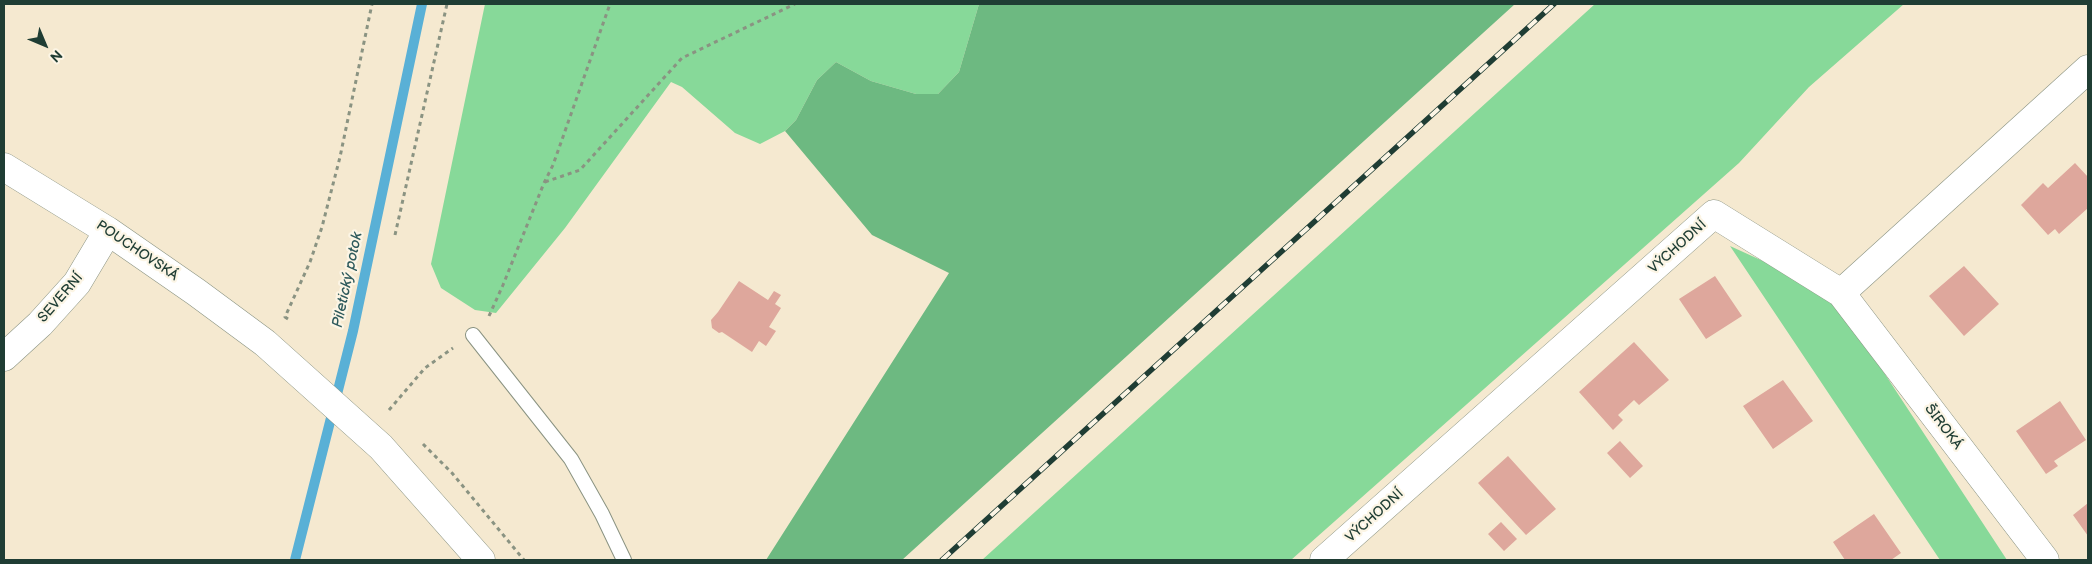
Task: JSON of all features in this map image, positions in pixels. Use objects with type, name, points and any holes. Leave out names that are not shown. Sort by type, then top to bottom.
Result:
[{"type":"street","points":[[1841,294],[2088,69]]},
{"type":"street","name":"POUCHOVSKÁ","points":[[4,167],[108,231],[265,343],[381,447],[481,560]]},
{"type":"street","name":"VÝCHODNÍ","points":[[1324,560],[1714,214],[1841,294]]},
{"type":"street","name":"SEVERNÍ","points":[[4,357],[40,324],[77,283],[108,231]]},
{"type":"street","name":"ŠIROKÁ","points":[[1841,294],[2045,560]]},
{"type":"lane","points":[[474,335],[571,459],[602,514],[624,560]]},
{"type":"path","points":[[285,317],[310,262],[322,227],[340,158],[372,4]]},
{"type":"path","points":[[395,235],[448,4]]},
{"type":"path","points":[[396,417],[389,410],[425,368],[442,354],[474,335],[486,321],[504,285],[544,183],[553,165],[610,4]]},
{"type":"path","points":[[544,183],[580,170],[682,58],[795,4]]},
{"type":"path","points":[[417,438],[452,473],[524,560]]},
{"type":"green space","points":[[485,4],[979,4],[959,72],[938,94],[916,94],[871,81],[836,62],[817,80],[796,120],[785,131],[760,144],[735,133],[682,87],[671,82],[565,228],[496,313],[475,310],[441,288],[431,264]]},
{"type":"green space","points":[[979,4],[1515,4],[902,560],[766,560],[949,273],[872,235],[785,131],[796,120],[817,80],[836,62],[871,81],[916,94],[938,94],[959,72]]},
{"type":"green space","points":[[1595,4],[1904,4],[1809,87],[1739,163],[1291,560],[982,560]]},
{"type":"green space","points":[[1730,246],[1831,292],[2007,560],[1940,560]]},
{"type":"building","points":[[2075,163],[2088,177],[2088,208],[2059,234],[2055,229],[2048,235],[2021,205],[2043,183],[2048,188]]},
{"type":"building","points":[[1964,266],[1999,304],[1964,336],[1929,296]]},
{"type":"building","points":[[1715,276],[1742,316],[1706,339],[1679,299]]},
{"type":"building","points":[[739,281],[768,300],[774,291],[781,295],[775,304],[781,308],[769,327],[776,331],[766,346],[759,341],[752,352],[722,332],[719,333],[712,328],[711,320]]},
{"type":"building","points":[[1634,342],[1669,380],[1639,405],[1634,400],[1618,415],[1623,420],[1613,430],[1579,392]]},
{"type":"building","points":[[1783,380],[1813,421],[1773,449],[1743,406]]},
{"type":"building","points":[[2060,401],[2086,440],[2054,461],[2058,466],[2046,474],[2016,431]]},
{"type":"building","points":[[1620,441],[1643,466],[1630,478],[1607,453]]},
{"type":"building","points":[[1508,456],[1556,509],[1526,535],[1478,483]]},
{"type":"building","points":[[2088,503],[2088,536],[2073,515]]},
{"type":"building","points":[[1874,514],[1901,553],[1891,560],[1845,560],[1833,542]]},
{"type":"building","points":[[1501,522],[1517,539],[1504,551],[1488,534]]},
{"type":"waterway","name":"Piletický potok","points":[[295,560],[353,331],[422,4]]},
{"type":"railway","points":[[942,560],[1554,4]]}]
